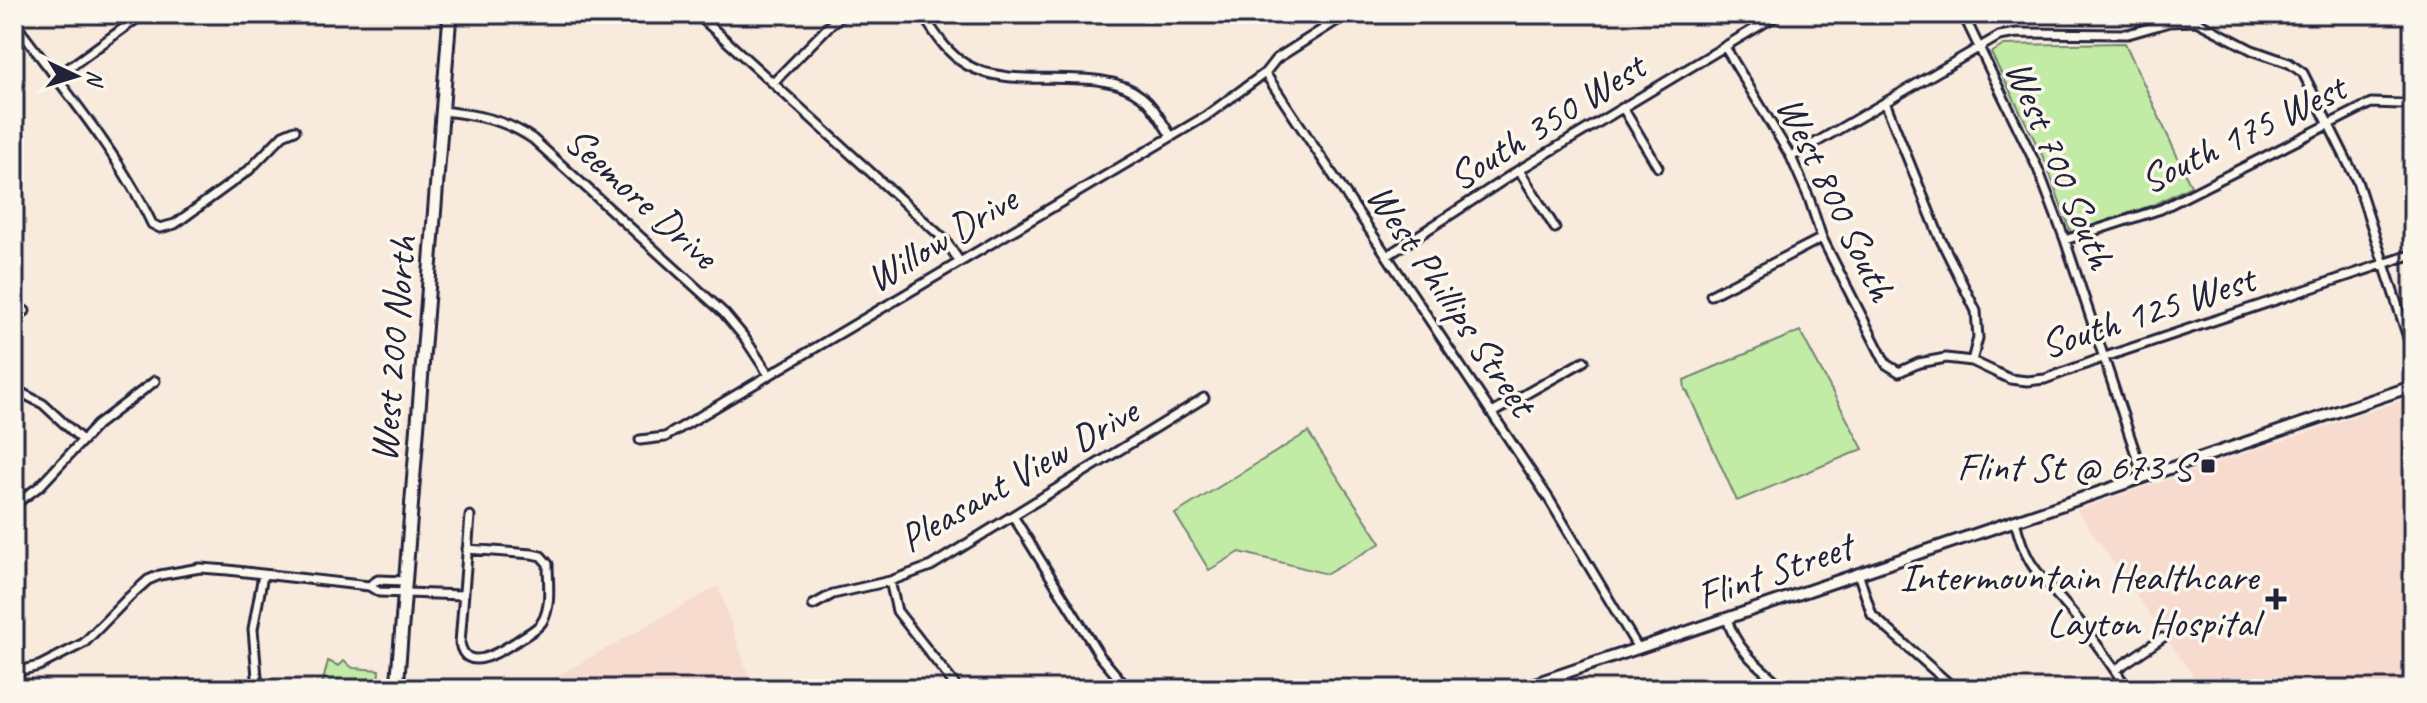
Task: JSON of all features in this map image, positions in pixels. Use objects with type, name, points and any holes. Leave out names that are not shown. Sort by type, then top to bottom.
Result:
[{"type":"main road","name":"West 200 North","points":[[397,689],[450,14]]},
{"type":"street","points":[[55,78],[143,14]]},
{"type":"street","points":[[697,14],[945,240],[960,262]]},
{"type":"street","points":[[773,83],[844,14]]},
{"type":"street","points":[[922,14],[947,49],[965,64],[1003,77],[1101,81],[1125,87],[1141,96],[1154,109],[1171,136]]},
{"type":"street","points":[[1265,73],[1276,59],[1347,14]]},
{"type":"street","name":"South 350 West","points":[[1387,256],[1519,170],[1779,14]]},
{"type":"street","name":"West 700 South","points":[[1963,14],[2038,169],[2065,240],[2143,476]]},
{"type":"street","points":[[1791,157],[1999,36],[2017,33],[2128,34],[2170,22],[2196,21],[2252,50],[2289,63],[2303,73],[2357,181],[2413,353]]},
{"type":"street","points":[[14,22],[127,178],[152,224],[160,228],[175,224],[249,170],[283,135],[295,130]]},
{"type":"street","name":"West 800 South","points":[[1725,47],[1791,157],[1822,238],[1886,364],[1899,372]]},
{"type":"street","name":"Willow Drive","points":[[640,440],[665,437],[1206,116],[1265,73]]},
{"type":"street","name":"West Phillips Street","points":[[1265,73],[1549,499],[1638,648]]},
{"type":"street","points":[[1885,102],[1939,236],[1976,311],[1978,338],[1972,361]]},
{"type":"street","name":"South 175 West","points":[[2065,240],[2161,209],[2371,103],[2401,104]]},
{"type":"street","points":[[1623,108],[1658,167]]},
{"type":"street","name":"Seemore Drive","points":[[443,111],[487,116],[514,126],[533,139],[724,313],[769,375]]},
{"type":"street","points":[[1519,170],[1555,228]]},
{"type":"street","points":[[1711,295],[1822,238]]},
{"type":"street","name":"South 125 West","points":[[1899,372],[1919,363],[1946,358],[1972,361],[2010,379],[2045,379],[2413,254]]},
{"type":"street","points":[[14,318],[25,311]]},
{"type":"street","points":[[1492,413],[1584,361]]},
{"type":"street","points":[[14,505],[40,486],[81,439],[155,381]]},
{"type":"street","name":"Flint Street","points":[[1518,689],[2413,386]]},
{"type":"street","points":[[14,389],[43,404],[81,439]]},
{"type":"street","name":"Pleasant View Drive","points":[[813,605],[833,594],[890,581],[931,566],[1204,398]]},
{"type":"street","points":[[467,549],[532,554],[545,559],[548,564],[547,610],[540,625],[484,659],[468,657],[461,651],[460,643],[463,595],[467,549],[470,516]]},
{"type":"street","points":[[1013,516],[1100,656],[1128,689]]},
{"type":"street","points":[[2015,521],[2032,569],[2070,610],[2128,689]]},
{"type":"street","points":[[14,672],[50,661],[84,643],[148,580],[160,575],[200,568],[369,586],[379,592],[405,588]]},
{"type":"street","points":[[1858,573],[1872,615],[1955,689]]},
{"type":"street","points":[[258,689],[253,629],[263,575]]},
{"type":"street","points":[[369,586],[378,580],[405,588],[463,595]]},
{"type":"street","points":[[890,581],[897,611],[958,689]]},
{"type":"street","points":[[1727,618],[1735,637],[1750,658],[1785,689]]},
{"type":"street","points":[[2115,670],[2162,638]]},
{"type":"street","points":[[1770,689],[1776,681]]},
{"type":"shaded area","name":"Intermountain Healthcare Layton Hospital","points":[[2413,397],[2413,689],[2202,689],[2077,510]]},
{"type":"shaded area","points":[[718,586],[753,689],[534,689]]},
{"type":"green space","points":[[2125,43],[2191,186],[2155,204],[2071,233],[2046,163],[1991,53],[2004,45]]},
{"type":"green space","points":[[1800,331],[1863,449],[1737,501],[1685,390],[1684,380]]},
{"type":"green space","points":[[1308,432],[1381,543],[1327,574],[1240,552],[1209,570],[1175,514]]},
{"type":"green space","points":[[328,661],[339,666],[344,661],[353,668],[379,670],[378,689],[321,689]]},
{"type":"place","name":"Flint St @ 673 S","points":[[2208,466]]},
{"type":"place","name":"Intermountain Healthcare Layton Hospital","points":[[2276,599]]}]
